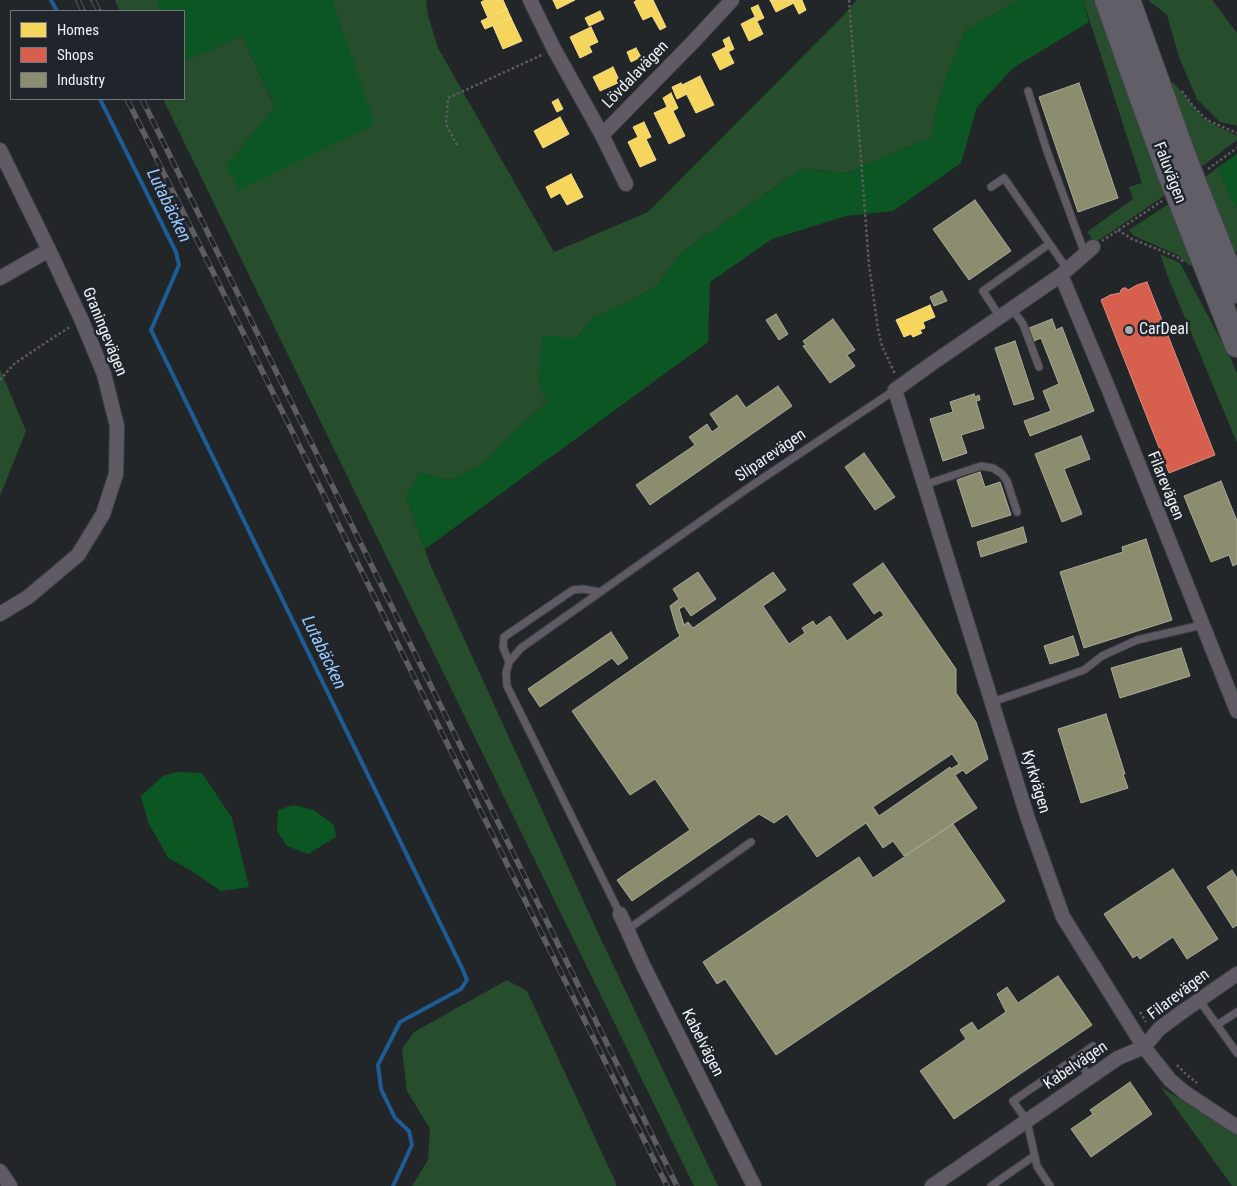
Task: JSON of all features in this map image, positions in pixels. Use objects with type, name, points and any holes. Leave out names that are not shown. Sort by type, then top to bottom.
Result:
[{"type":"highway","name":"Faluvägen","points":[[1107,0],[1140,96],[1177,167]]},
{"type":"highway","name":"Faluvägen","points":[[1128,0],[1177,167],[1191,202],[1237,345]]},
{"type":"highway","name":"Faluvägen","points":[[1191,202],[1237,292]]},
{"type":"street","points":[[530,0],[626,184]]},
{"type":"street","name":"Lövdalavägen","points":[[602,135],[732,0]]},
{"type":"street","name":"Graningevägen","points":[[0,150],[82,321],[104,374],[117,426],[116,474],[103,514],[78,555],[28,597],[0,614]]},
{"type":"street","points":[[0,278],[49,250]]},
{"type":"street","points":[[896,384],[1012,309],[1064,272],[1089,250]]},
{"type":"street","name":"Filarevägen","points":[[1064,272],[1237,711]]},
{"type":"street","name":"Kyrkvägen","points":[[896,384],[924,485],[1028,819],[1063,917],[1144,1047],[1170,1080],[1184,1092],[1237,1127]]},
{"type":"street","name":"Kabelvägen","points":[[620,914],[643,966],[754,1186]]},
{"type":"street","name":"Filarevägen","points":[[1144,1047],[1160,1029],[1237,974]]},
{"type":"street","name":"Kabelvägen","points":[[932,1186],[1118,1058],[1144,1047]]},
{"type":"street","points":[[0,1171],[10,1186]]},
{"type":"lane","points":[[1028,91],[1047,150],[1089,250]]},
{"type":"lane","points":[[991,187],[1004,178],[1049,244],[1064,272]]},
{"type":"lane","points":[[1000,317],[983,291],[1049,244]]},
{"type":"lane","points":[[1012,309],[1023,324],[1039,367]]},
{"type":"lane","name":"Sliparevägen","points":[[509,662],[521,648],[896,384]]},
{"type":"lane","points":[[924,485],[981,466],[993,468],[1002,474],[1007,481],[1017,512]]},
{"type":"lane","points":[[600,592],[583,589],[573,590],[504,637],[503,647],[509,662],[506,673],[507,686],[620,914]]},
{"type":"lane","points":[[992,702],[1084,670],[1102,656],[1137,640],[1202,625]]},
{"type":"lane","points":[[627,930],[751,842]]},
{"type":"lane","points":[[1199,1000],[1237,1053]]},
{"type":"lane","points":[[1217,1025],[1237,1012]]},
{"type":"lane","points":[[1050,1186],[1036,1166],[1027,1120],[1013,1101],[1093,1046]]},
{"type":"lane","points":[[1076,1058],[1090,1077]]},
{"type":"lane","points":[[991,1186],[1034,1156]]},
{"type":"path","points":[[849,0],[871,282],[882,346],[896,384]]},
{"type":"path","points":[[457,145],[446,124],[448,98],[554,49]]},
{"type":"path","points":[[1178,85],[1193,106],[1208,120],[1237,133]]},
{"type":"path","points":[[1118,230],[1132,239],[1177,257],[1184,262]]},
{"type":"path","points":[[0,380],[14,364],[82,321]]},
{"type":"green space","points":[[157,0],[161,10],[120,10],[115,1]]},
{"type":"green space","points":[[157,0],[332,0],[375,124],[240,190],[226,166],[275,106],[242,36],[185,61],[185,10],[161,10]]},
{"type":"green space","points":[[332,0],[426,0],[428,16],[438,48],[554,252],[648,212],[857,0],[1018,0],[965,31],[947,75],[935,114],[932,137],[847,173],[801,169],[681,253],[657,286],[624,304],[594,317],[538,382],[547,402],[509,436],[483,464],[451,480],[419,473],[406,496],[430,564],[598,933],[718,1186],[694,1186],[163,100],[185,100],[185,61],[242,36],[275,107],[226,166],[240,189],[374,124]]},
{"type":"green space","points":[[1018,0],[1083,0],[1089,22],[1013,68],[977,107],[961,163],[893,211],[846,216],[772,239],[710,282],[708,342],[425,549],[406,496],[419,473],[451,480],[483,464],[509,436],[547,402],[538,382],[542,335],[576,338],[594,317],[624,304],[657,286],[681,253],[801,169],[847,173],[932,137],[935,114],[947,75],[965,31]]},
{"type":"green space","points":[[1083,0],[1099,0],[1167,194],[1095,243],[1087,232],[1133,199],[1129,187],[1142,183]]},
{"type":"green space","points":[[1148,0],[1212,0],[1237,33],[1237,126],[1220,122],[1197,99],[1179,57],[1167,15]]},
{"type":"green space","points":[[1172,81],[1204,119],[1237,136],[1237,140],[1200,168],[1171,85]]},
{"type":"green space","points":[[1237,154],[1237,207],[1230,197],[1218,167]]},
{"type":"green space","points":[[1218,167],[1230,197],[1237,207],[1237,252],[1232,252],[1204,178]]},
{"type":"green space","points":[[1170,203],[1193,264],[1190,266],[1178,255],[1134,236],[1129,230]]},
{"type":"green space","points":[[1160,254],[1180,263],[1237,373],[1237,443],[1168,277]]},
{"type":"green space","points":[[0,369],[26,431],[0,496]]},
{"type":"green space","points":[[177,772],[202,773],[232,818],[249,887],[221,891],[192,871],[168,858],[148,822],[141,796],[163,776]]},
{"type":"green space","points":[[293,805],[314,810],[334,825],[336,837],[308,854],[287,846],[277,831],[278,810]]},
{"type":"green space","points":[[507,980],[527,991],[616,1186],[412,1186],[428,1160],[430,1129],[407,1091],[402,1049],[414,1032]]},
{"type":"green space","points":[[1161,1087],[1237,1135],[1237,1186],[1232,1186]]},
{"type":"building: Homes","points":[[485,0],[503,0],[507,9],[488,18],[481,2]]},
{"type":"building: Homes","points":[[553,0],[575,0],[557,9]]},
{"type":"building: Homes","points":[[637,0],[653,0],[666,27],[660,30],[652,16],[643,20],[634,2]]},
{"type":"building: Homes","points":[[770,0],[792,0],[794,3],[776,12]]},
{"type":"building: Homes","points":[[792,0],[802,0],[806,10],[799,14]]},
{"type":"building: Homes","points":[[758,5],[764,18],[757,21],[751,8]]},
{"type":"building: Homes","points":[[507,9],[511,18],[485,29],[481,21]]},
{"type":"building: Homes","points":[[600,11],[604,19],[589,26],[585,18]]},
{"type":"building: Homes","points":[[755,17],[763,34],[749,41],[741,24]]},
{"type":"building: Homes","points":[[511,18],[522,41],[503,49],[493,26]]},
{"type":"building: Homes","points":[[591,27],[598,42],[589,46],[592,52],[580,58],[570,37]]},
{"type":"building: Homes","points":[[729,37],[734,49],[728,52],[723,40]]},
{"type":"building: Homes","points":[[726,47],[734,63],[720,70],[712,54]]},
{"type":"building: Homes","points":[[636,48],[641,57],[631,62],[627,52]]},
{"type":"building: Homes","points":[[613,67],[620,82],[600,91],[593,77]]},
{"type":"building: Homes","points":[[700,76],[714,105],[696,113],[682,85]]},
{"type":"building: Homes","points":[[681,83],[687,94],[677,99],[672,87]]},
{"type":"building: Homes","points":[[671,93],[678,108],[673,111],[685,136],[669,144],[654,113],[667,107],[663,98]]},
{"type":"building: Homes","points":[[558,99],[563,109],[557,112],[552,102]]},
{"type":"building: Homes","points":[[560,117],[569,134],[543,148],[534,131]]},
{"type":"building: Homes","points":[[644,122],[651,137],[646,139],[656,160],[640,167],[628,142],[638,137],[633,127]]},
{"type":"building: Homes","points":[[571,174],[583,197],[567,205],[560,193],[551,198],[546,187]]},
{"type":"building: Homes","points":[[930,305],[935,317],[923,322],[925,328],[920,330],[922,333],[913,337],[911,334],[904,337],[896,320]]},
{"type":"building: Shops","points":[[1147,282],[1215,455],[1169,473],[1101,300],[1110,295],[1120,293],[1123,288],[1128,290]]},
{"type":"building: Industry","points":[[1079,83],[1118,198],[1078,212],[1039,97]]},
{"type":"building: Industry","points":[[975,200],[1011,251],[969,280],[933,229]]},
{"type":"building: Industry","points":[[942,291],[947,301],[934,306],[930,297]]},
{"type":"building: Industry","points":[[776,314],[788,334],[779,340],[766,320]]},
{"type":"building: Industry","points":[[833,319],[855,350],[847,355],[855,366],[830,383],[803,346],[806,345],[803,341]]},
{"type":"building: Industry","points":[[1052,319],[1056,330],[1062,327],[1094,411],[1030,436],[1024,421],[1051,411],[1043,391],[1059,384],[1041,338],[1034,341],[1029,328]]},
{"type":"building: Industry","points":[[1015,341],[1034,399],[1014,405],[995,348]]},
{"type":"building: Industry","points":[[778,386],[792,406],[650,505],[636,485],[695,445],[689,437],[707,424],[712,432],[719,427],[710,414],[737,395],[746,408]]},
{"type":"building: Industry","points":[[974,394],[975,397],[979,395],[980,400],[976,401],[984,428],[961,435],[967,453],[943,461],[930,419],[953,412],[950,402]]},
{"type":"building: Industry","points":[[1081,436],[1090,459],[1064,469],[1082,514],[1062,522],[1035,454]]},
{"type":"building: Industry","points":[[864,453],[895,497],[875,510],[845,467]]},
{"type":"building: Industry","points":[[980,472],[985,487],[1000,482],[1011,515],[972,527],[957,480]]},
{"type":"building: Industry","points":[[1221,481],[1237,521],[1237,564],[1233,566],[1229,555],[1211,562],[1184,496]]},
{"type":"building: Industry","points":[[1023,527],[1027,542],[981,557],[977,542]]},
{"type":"building: Industry","points":[[1146,539],[1172,620],[1084,648],[1060,572],[1123,552],[1122,547]]},
{"type":"building: Industry","points":[[883,563],[956,669],[956,693],[976,722],[988,759],[966,774],[963,770],[955,775],[977,808],[904,856],[893,841],[883,848],[866,823],[817,857],[787,814],[774,823],[759,814],[632,901],[617,880],[690,830],[655,779],[630,795],[572,711],[680,636],[670,606],[679,599],[673,589],[698,572],[716,599],[691,616],[684,606],[679,609],[684,625],[688,622],[693,628],[773,572],[786,590],[763,606],[789,644],[805,633],[802,628],[813,621],[816,626],[830,616],[847,641],[884,615],[880,610],[874,614],[853,584]],"holes":[[[952,754],[959,764],[951,769],[950,767],[879,816],[873,807]]]},
{"type":"building: Industry","points":[[611,632],[628,658],[618,665],[612,658],[540,707],[528,689]]},
{"type":"building: Industry","points":[[1073,636],[1079,655],[1050,664],[1044,646]]},
{"type":"building: Industry","points":[[1181,648],[1190,676],[1120,698],[1111,668]]},
{"type":"building: Industry","points":[[1106,714],[1128,788],[1081,803],[1058,729]]},
{"type":"building: Industry","points":[[953,824],[1005,901],[776,1055],[725,979],[717,984],[703,962],[859,857],[873,878]]},
{"type":"building: Industry","points":[[1173,869],[1218,939],[1187,959],[1173,937],[1140,959],[1137,955],[1133,958],[1104,914]]},
{"type":"building: Industry","points":[[1232,870],[1237,878],[1237,925],[1233,928],[1207,887]]},
{"type":"building: Industry","points":[[1058,976],[1092,1025],[954,1119],[920,1071],[966,1039],[960,1030],[972,1022],[978,1031],[1006,1012],[997,994],[1007,987],[1018,1003]]},
{"type":"building: Industry","points":[[1130,1082],[1152,1114],[1091,1157],[1071,1129],[1093,1114],[1090,1110]]},
{"type":"waterway","name":"Lutabäcken","points":[[51,0],[56,10]]},
{"type":"waterway","name":"Lutabäcken","points":[[100,100],[176,252],[179,265],[151,330],[467,980],[461,989],[400,1022],[378,1065],[381,1089],[395,1118],[409,1131],[412,1145],[393,1186]]},
{"type":"railway","points":[[78,0],[83,10]]},
{"type":"railway","points":[[93,0],[98,10]]},
{"type":"railway","points":[[127,100],[667,1186]]},
{"type":"railway","points":[[142,100],[677,1186]]},
{"type":"place","name":"CarDeal","points":[[1129,330]]}]
